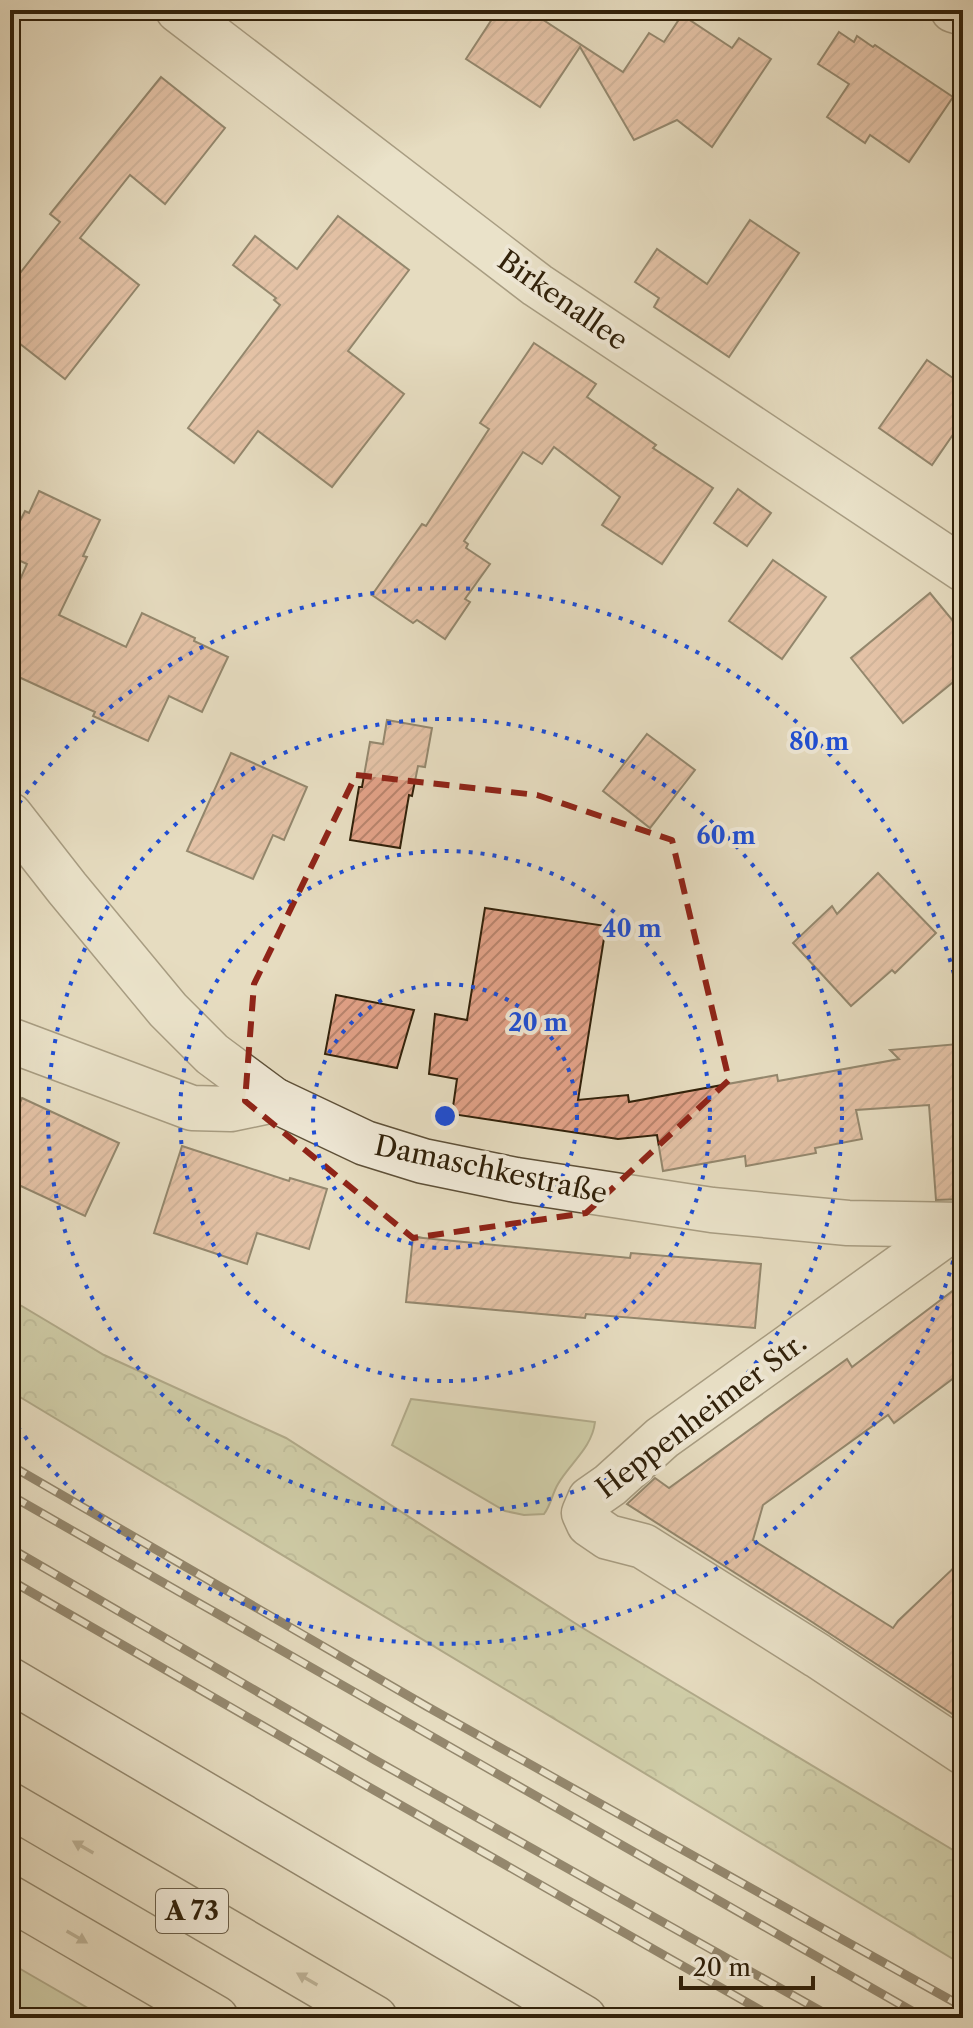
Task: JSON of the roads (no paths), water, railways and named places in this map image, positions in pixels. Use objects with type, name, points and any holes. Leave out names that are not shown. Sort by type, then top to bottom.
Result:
[{"type":"highway","name":"A 73","points":[[10,1805],[375,2018]]},
{"type":"highway","points":[[10,1898],[216,2018]]},
{"type":"street","name":"Birkenallee","points":[[178,10],[537,285],[963,569]]},
{"type":"street","points":[[953,10],[963,13]]},
{"type":"street","name":"Damaschkestraße","points":[[10,815],[168,1010],[212,1054],[274,1100],[365,1143],[423,1161],[623,1198],[727,1212],[848,1223],[960,1226]]},
{"type":"street","points":[[10,1040],[192,1108],[231,1109],[274,1100]]},
{"type":"street","name":"Heppenheimer Str.","points":[[960,1226],[662,1438],[590,1499],[584,1513],[589,1524],[608,1537],[643,1546],[963,1752]]},
{"type":"street","points":[[10,1680],[584,2018]]},
{"type":"railway","points":[[10,1465],[426,1706],[963,2007]]},
{"type":"railway","points":[[10,1495],[924,2018]]},
{"type":"railway","points":[[10,1548],[375,1760],[833,2018]]},
{"type":"railway","points":[[10,1580],[774,2018]]}]
